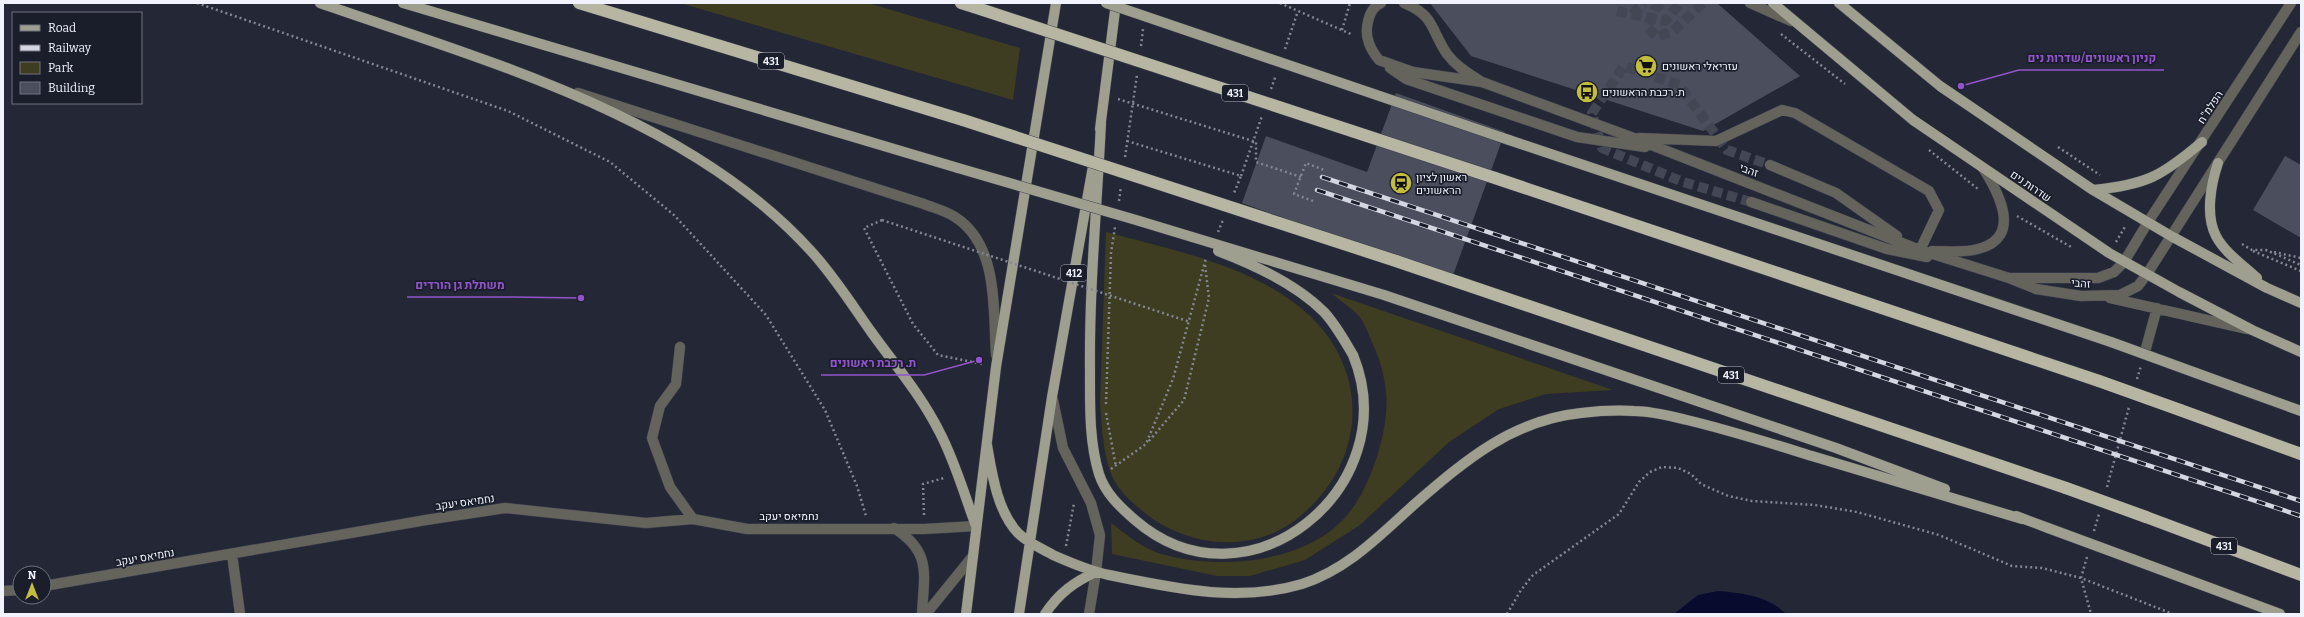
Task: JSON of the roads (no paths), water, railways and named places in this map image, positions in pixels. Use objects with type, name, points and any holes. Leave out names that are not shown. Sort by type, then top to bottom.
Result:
[{"type":"highway","name":"431","points":[[579,3],[963,120],[1396,261],[2066,488],[2301,575]]},
{"type":"highway","name":"431","points":[[961,3],[1495,178],[2099,381],[2301,454]]},
{"type":"main road","points":[[320,3],[515,72],[575,96],[643,126],[720,171],[765,207],[811,251],[911,384],[939,430],[958,474],[976,526]]},
{"type":"main road","points":[[403,3],[1384,295],[1836,448],[2022,519],[2280,614]]},
{"type":"main road","points":[[966,614],[996,366],[1056,3]]},
{"type":"main road","points":[[1106,3],[2111,342],[2301,410]]},
{"type":"main road","name":"412","points":[[1019,614],[1052,397],[1101,123],[1116,3]]},
{"type":"main road","name":"שדרות נים","points":[[1773,3],[1913,120],[2109,253],[2252,330],[2301,352]]},
{"type":"main road","points":[[1839,3],[1940,86],[2093,190],[2171,236],[2267,288],[2301,303]]},
{"type":"main road","points":[[1101,123],[1090,334],[1091,429],[1099,475],[1116,503],[1141,525],[1164,540],[1190,549],[1217,554],[1247,552],[1267,546],[1299,531],[1328,505],[1343,482],[1356,454],[1362,430],[1364,391],[1360,372],[1353,355],[1338,329],[1324,312],[1286,283],[1223,253],[1136,220]]},
{"type":"main road","points":[[2093,190],[2124,187],[2150,180],[2166,172],[2202,142]]},
{"type":"main road","points":[[2218,163],[2211,195],[2212,223],[2216,236],[2267,288]]},
{"type":"main road","points":[[987,445],[999,496],[1007,516],[1017,533],[1030,543],[1063,559],[1096,572],[1177,589],[1213,593],[1274,590],[1304,583],[1333,571],[1356,556],[1481,451],[1518,428],[1547,419],[1578,413],[1636,411],[1716,427],[2022,519]]},
{"type":"main road","points":[[1046,614],[1060,595],[1068,588],[1096,572]]},
{"type":"street","points":[[1381,3],[1371,10],[1367,30],[1368,42],[1379,60],[1406,79],[1577,137],[1665,151]]},
{"type":"street","points":[[1404,3],[1426,15],[1447,54],[1460,68],[1482,82]]},
{"type":"street","points":[[1750,3],[1794,22]]},
{"type":"street","name":"הפלמ\"ח","points":[[2124,262],[2148,222],[2202,142],[2290,3]]},
{"type":"street","points":[[2171,236],[2301,32]]},
{"type":"street","points":[[1379,60],[1413,72],[1482,82]]},
{"type":"street","points":[[515,72],[924,204],[954,216],[970,229],[982,251],[991,273],[996,366]]},
{"type":"street","name":"זהבי","points":[[1482,82],[1908,244],[1922,251],[2043,290],[2104,297],[2120,295],[2130,291],[2138,286],[2147,274],[2171,236]]},
{"type":"street","points":[[1631,138],[1716,140],[1782,110],[1795,113],[1929,191],[1939,210],[1922,251],[1979,249],[1990,245],[1999,238],[2004,229],[2004,214],[1998,193],[1983,168]]},
{"type":"street","points":[[1770,166],[1836,192],[1908,244]]},
{"type":"street","points":[[1751,202],[1887,249],[1926,257],[1947,259]]},
{"type":"street","name":"זהבי","points":[[2009,278],[2098,278],[2114,272],[2124,262]]},
{"type":"street","points":[[2104,297],[2252,330]]},
{"type":"street","points":[[2146,348],[2157,308]]},
{"type":"street","points":[[680,347],[676,384],[660,406],[652,438],[670,487],[693,520]]},
{"type":"street","points":[[1052,397],[1063,448],[1097,519],[1100,535],[1089,614]]},
{"type":"street","name":"נחמיאס יעקב","points":[[52,585],[505,508],[646,522],[693,520],[747,529],[924,529],[976,526]]},
{"type":"street","points":[[894,528],[912,541],[919,550],[922,559],[924,572],[922,614]]},
{"type":"street","points":[[232,554],[240,614]]},
{"type":"street","points":[[926,614],[973,556]]},
{"type":"water","points":[[1718,591],[1745,594],[1763,599],[1779,608],[1786,614],[1674,614],[1698,595]]},
{"type":"tunnel","points":[[1632,14],[1644,3]]},
{"type":"tunnel","points":[[1661,3],[1655,9],[1647,27],[1657,37],[1673,31],[1703,3]]},
{"type":"tunnel","points":[[1617,11],[1665,21],[1680,3]]},
{"type":"tunnel","points":[[1751,202],[1683,182],[1602,148],[1592,113],[1624,66],[1679,85],[1727,150],[1770,165]]},
{"type":"railway","points":[[1322,177],[2301,501]]},
{"type":"railway","points":[[1317,190],[2301,516]]},
{"type":"place","name":"עזריאלי ראשונים","points":[[1646,66]]},
{"type":"place","name":"קניון ראשונים/שדרות נים","points":[[1961,86]]},
{"type":"place","name":"ת. רכבת הראשונים","points":[[1587,92]]},
{"type":"place","name":"ראשון לציון הראשונים","points":[[1401,183]]},
{"type":"place","name":"משתלת גן הורדים","points":[[581,298]]},
{"type":"place","name":"ת. רכבת ראשונים","points":[[979,360]]}]
